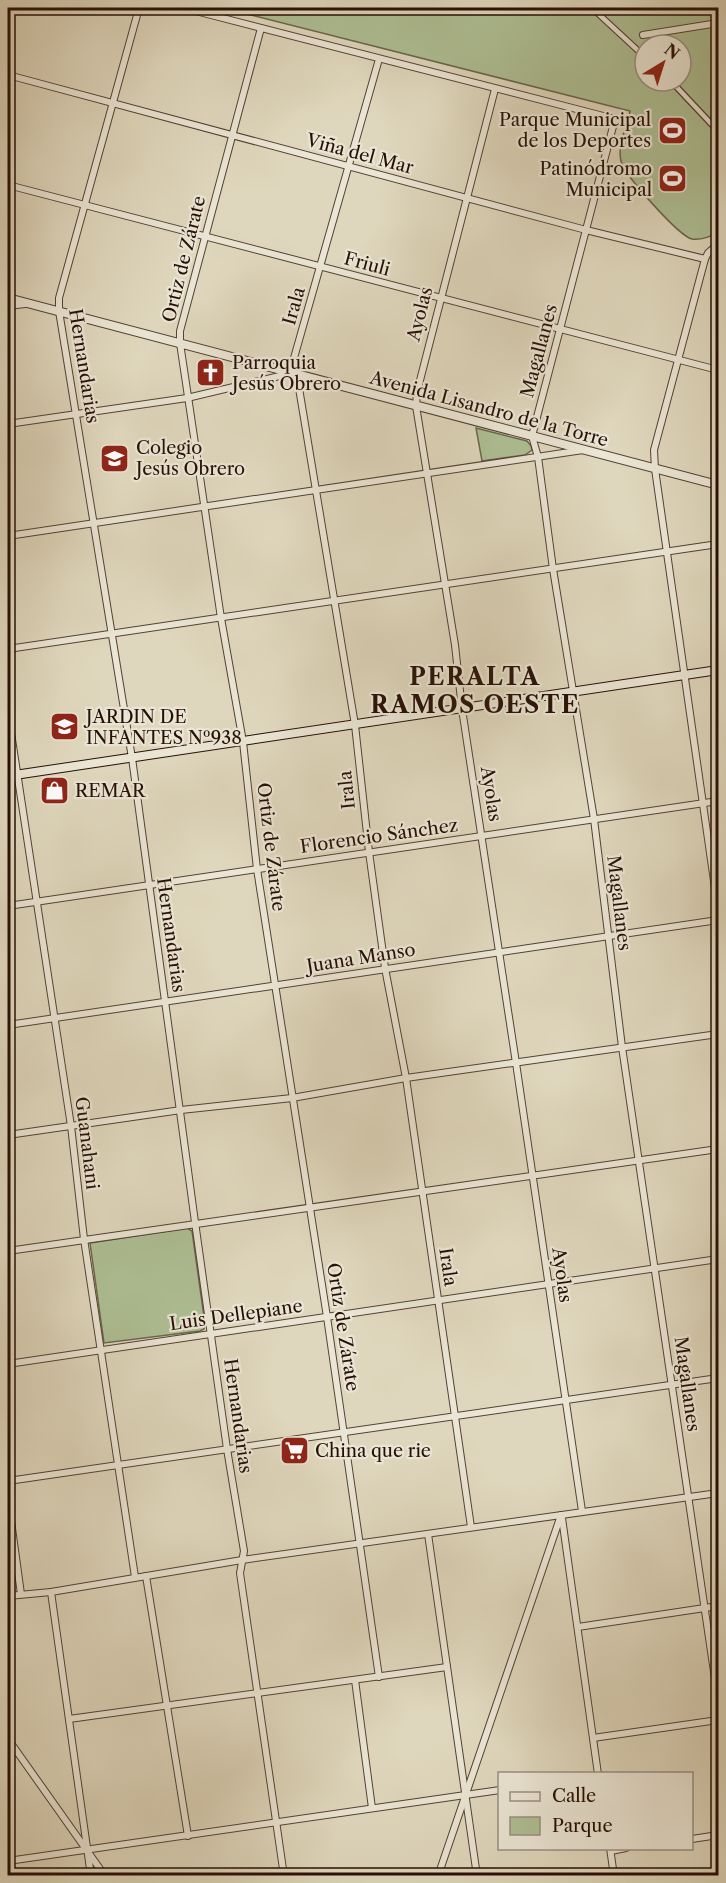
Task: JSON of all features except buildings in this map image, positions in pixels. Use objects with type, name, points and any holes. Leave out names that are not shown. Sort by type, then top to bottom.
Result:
[{"type":"main road","points":[[12,776],[718,670]]},
{"type":"street","points":[[8,15],[10,8]]},
{"type":"street","name":"Hernandarias","points":[[139,8],[59,298],[59,311],[132,758],[227,1449],[244,1551],[240,1573],[284,1875]]},
{"type":"street","points":[[184,8],[495,89]]},
{"type":"street","points":[[592,8],[633,46]]},
{"type":"street","points":[[656,33],[718,23]]},
{"type":"street","name":"Ortiz de Zárate","points":[[261,28],[180,331],[180,343],[221,618],[243,742],[257,869],[327,1317],[379,1677]]},
{"type":"street","name":"Irala","points":[[379,59],[294,358],[294,374],[317,491],[355,725],[385,968],[406,1078],[471,1527]]},
{"type":"street","name":"Viña del Mar","points":[[8,75],[586,230],[705,259]]},
{"type":"street","name":"Magallanes","points":[[495,89],[615,119],[532,436],[538,457],[553,569],[594,819],[622,1047],[718,1698]]},
{"type":"street","name":"Ayolas","points":[[495,89],[440,299],[417,392],[416,405],[454,645],[582,1511]]},
{"type":"street","points":[[682,93],[718,131]]},
{"type":"street","name":"Friuli","points":[[8,185],[718,370]]},
{"type":"street","points":[[718,244],[705,259],[654,450],[718,909]]},
{"type":"street","name":"Avenida Lisandro de la Torre","points":[[8,298],[718,485]]},
{"type":"street","points":[[8,306],[28,303]]},
{"type":"street","points":[[8,424],[187,398],[294,374]]},
{"type":"street","points":[[8,536],[585,450]]},
{"type":"street","points":[[8,649],[718,544]]},
{"type":"street","name":"Guanahani","points":[[8,713],[12,776],[71,1126],[84,1239],[135,1577]]},
{"type":"street","name":"Florencio Sánchez","points":[[8,906],[718,801]]},
{"type":"street","name":"Juana Manso","points":[[8,1025],[385,968],[609,938],[718,920]]},
{"type":"street","points":[[8,1136],[181,1110],[292,1098],[406,1078],[718,1034]]},
{"type":"street","points":[[8,1251],[195,1222],[423,1192],[718,1149]]},
{"type":"street","name":"Luis Dellepiane","points":[[8,1364],[718,1259]]},
{"type":"street","points":[[8,1481],[718,1378]]},
{"type":"street","points":[[8,1596],[51,1592],[242,1560],[718,1493]]},
{"type":"street","points":[[8,1499],[21,1594]]},
{"type":"street","points":[[561,1515],[598,1772]]},
{"type":"street","points":[[438,1875],[561,1515]]},
{"type":"street","points":[[428,1534],[477,1875]]},
{"type":"street","points":[[146,1576],[188,1836]]},
{"type":"street","points":[[51,1592],[91,1875]]},
{"type":"street","points":[[578,1627],[718,1606]]},
{"type":"street","points":[[69,1719],[447,1667]]},
{"type":"street","points":[[355,1680],[372,1808]]},
{"type":"street","points":[[593,1738],[718,1720]]},
{"type":"street","points":[[8,1739],[105,1875]]},
{"type":"street","points":[[8,1861],[277,1824],[498,1790]]},
{"type":"street","points":[[693,1839],[718,1835]]},
{"type":"street","points":[[610,1850],[614,1875]]},
{"type":"green space","name":"Parque Municipal de los Deportes","points":[[223,8],[718,8],[718,231],[710,236],[692,239],[676,228],[641,191],[624,168],[620,155],[621,142],[630,111]]},
{"type":"green space","points":[[476,428],[527,441],[532,450],[525,455],[482,461]]},
{"type":"green space","points":[[187,1228],[192,1231],[204,1329],[104,1343],[90,1243]]},
{"type":"place","name":"Parque Municipal de los Deportes","points":[[672,130]]},
{"type":"place","name":"Patinódromo Municipal","points":[[673,179]]},
{"type":"place","name":"Parroquia Jesús Obrero","points":[[211,373]]},
{"type":"place","name":"Colegio Jesús Obrero","points":[[115,458]]},
{"type":"place","name":"JARDIN DE INFANTES Nº938","points":[[65,727]]},
{"type":"place","name":"REMAR","points":[[54,791]]},
{"type":"place","name":"China que rie","points":[[294,1451]]},
{"type":"district","name":"PERALTA RAMOS OESTE","points":[[475,691]]}]
